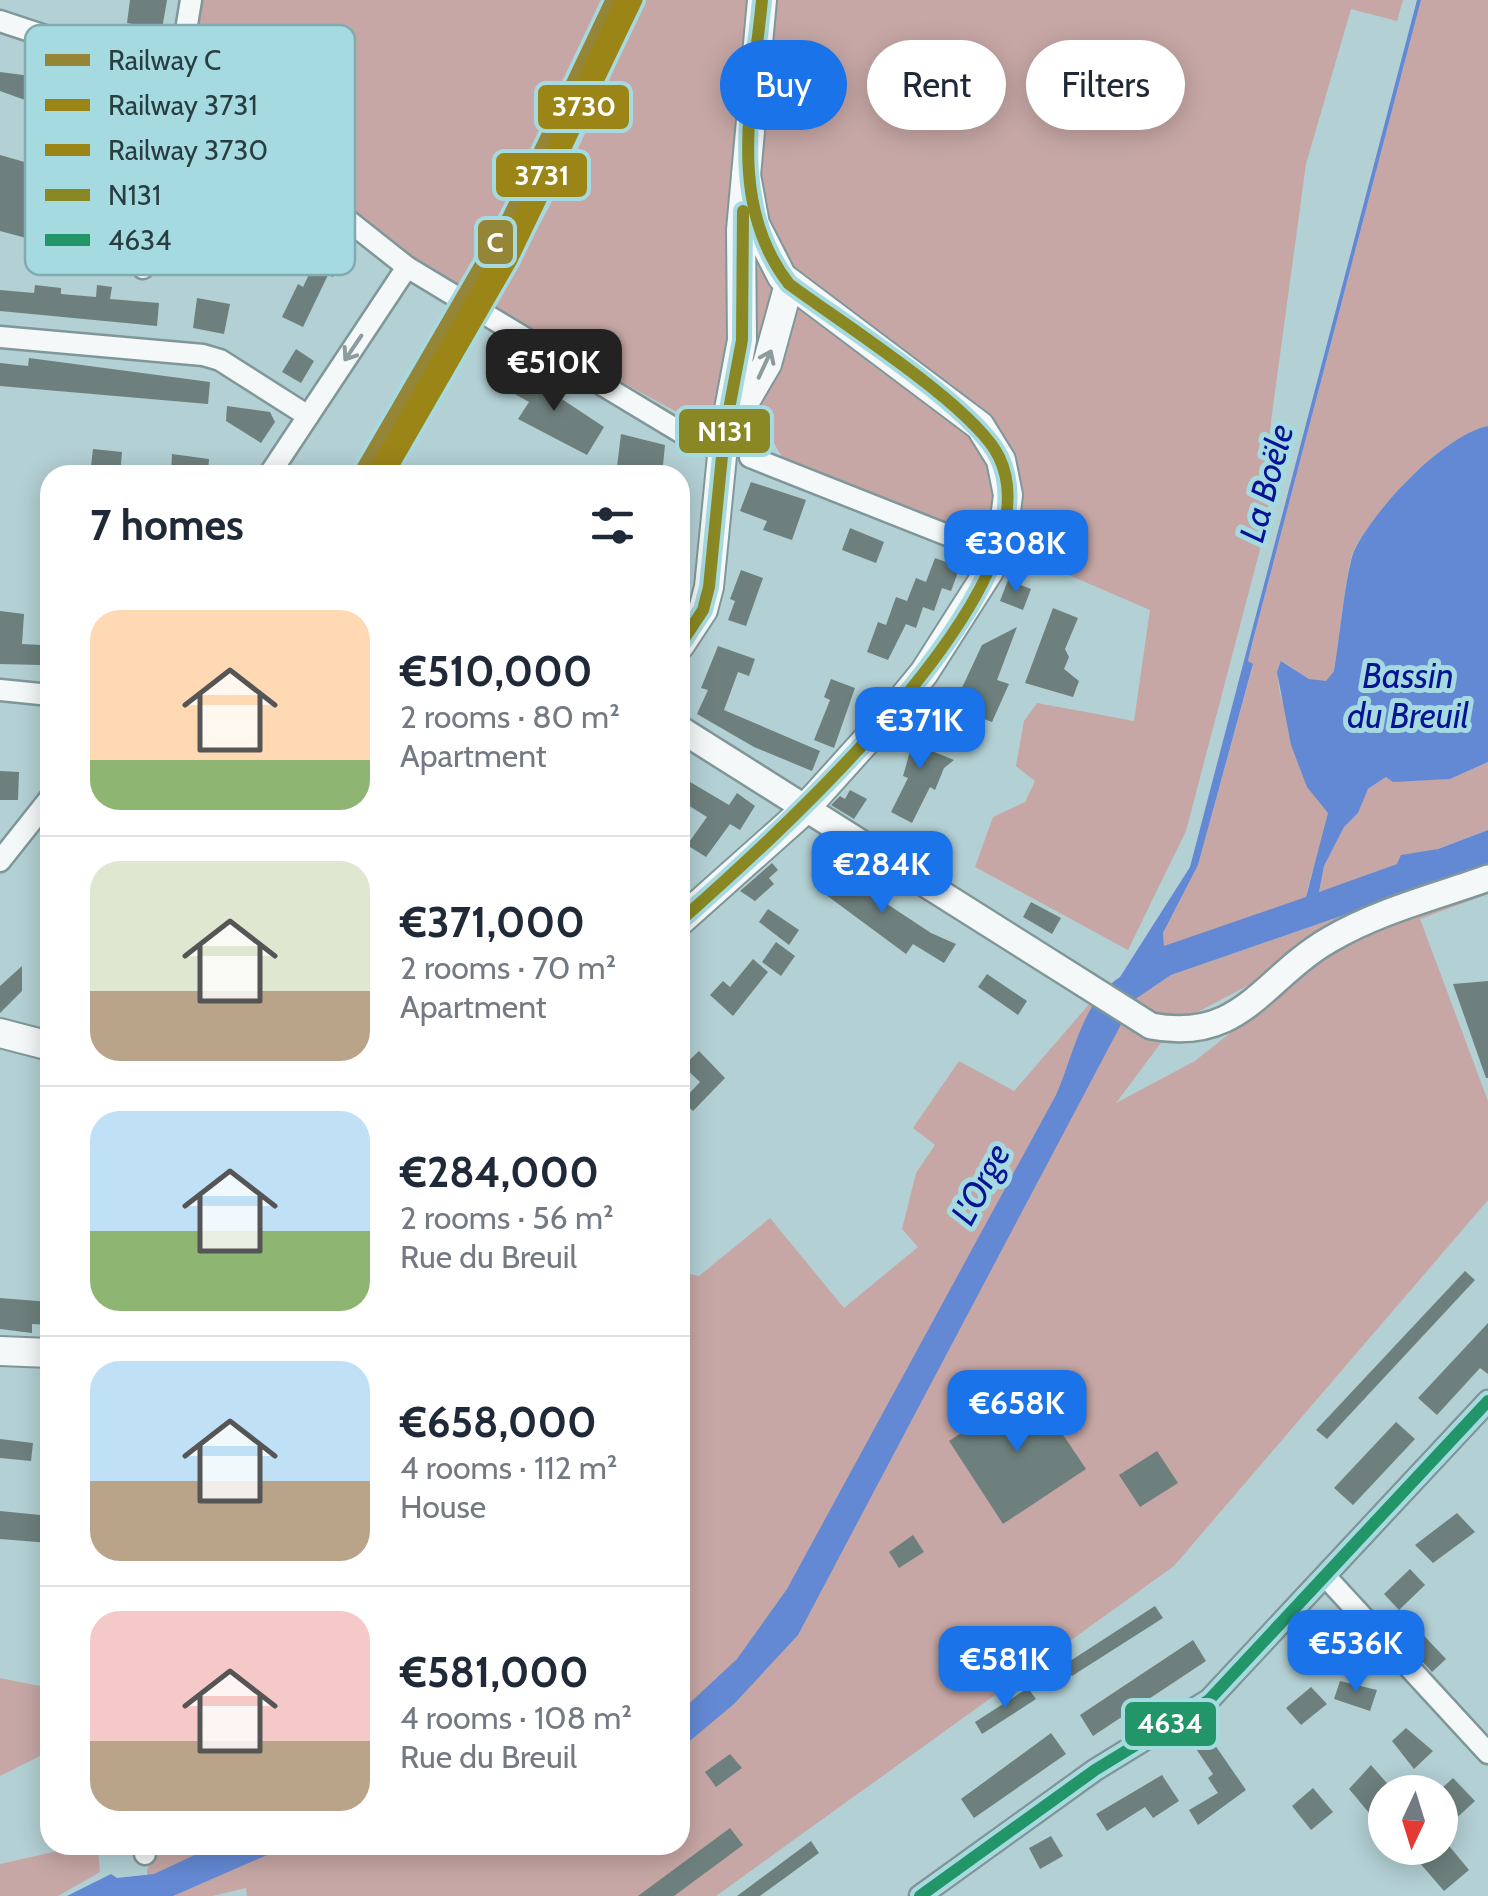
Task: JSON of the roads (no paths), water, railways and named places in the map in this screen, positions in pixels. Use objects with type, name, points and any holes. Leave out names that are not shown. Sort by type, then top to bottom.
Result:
[{"type":"main road","points":[[690,630],[703,610],[710,587],[732,448],[744,296],[741,230],[762,0]]},
{"type":"main road","points":[[690,912],[803,810],[924,673],[989,571],[1003,534],[1008,495],[992,442],[964,414],[786,281],[755,224],[746,175]]},
{"type":"main road","points":[[744,296],[786,281]]},
{"type":"main road","points":[[732,448],[767,364],[786,281]]},
{"type":"main road","points":[[0,1034],[40,1044]]},
{"type":"main road","points":[[0,1351],[40,1353]]},
{"type":"street","points":[[187,25],[191,0]]},
{"type":"street","points":[[0,22],[25,30]]},
{"type":"street","points":[[355,226],[456,300],[692,438],[732,448],[995,554]]},
{"type":"street","points":[[276,465],[407,267]]},
{"type":"street","points":[[0,337],[203,355],[220,360],[308,416]]},
{"type":"street","points":[[0,690],[40,695]]},
{"type":"street","points":[[690,736],[1098,994],[1151,1026],[1173,1030],[1220,1024],[1326,941],[1395,910],[1488,878]]},
{"type":"street","points":[[0,861],[40,811]]},
{"type":"street","points":[[920,1896],[1096,1770],[1209,1700],[1488,1401]]},
{"type":"street","points":[[1326,1577],[1488,1754]]},
{"type":"water","name":"Bassin du Breuil","points":[[1417,0],[1421,0],[1252,644],[1248,661],[1253,664],[1198,865],[1163,933],[1164,946],[1306,897],[1328,813],[1307,787],[1291,745],[1277,672],[1281,661],[1309,679],[1326,681],[1334,671],[1352,558],[1365,533],[1394,495],[1431,458],[1470,432],[1488,426],[1488,762],[1450,779],[1393,782],[1386,777],[1368,789],[1358,813],[1344,827],[1324,866],[1319,892],[1397,864],[1401,855],[1438,849],[1488,830],[1488,865],[1171,975],[1134,1000],[798,1635],[734,1704],[690,1741],[690,1703],[737,1659],[787,1589],[1056,1095],[1087,1015],[1120,977],[1190,867]]},
{"type":"water","points":[[195,1855],[267,1855],[173,1896],[67,1896],[111,1874],[117,1878],[154,1874]]},
{"type":"rail line","name":"C","points":[[366,465],[510,217],[613,0]]},
{"type":"rail line","name":"3731","points":[[380,465],[525,211],[623,0]]},
{"type":"rail line","name":"3730","points":[[392,465],[510,260],[635,0]]},
{"type":"water label","name":"La Boële","points":[[1266,483]]},
{"type":"water label","name":"L'Orge","points":[[980,1184]]}]
